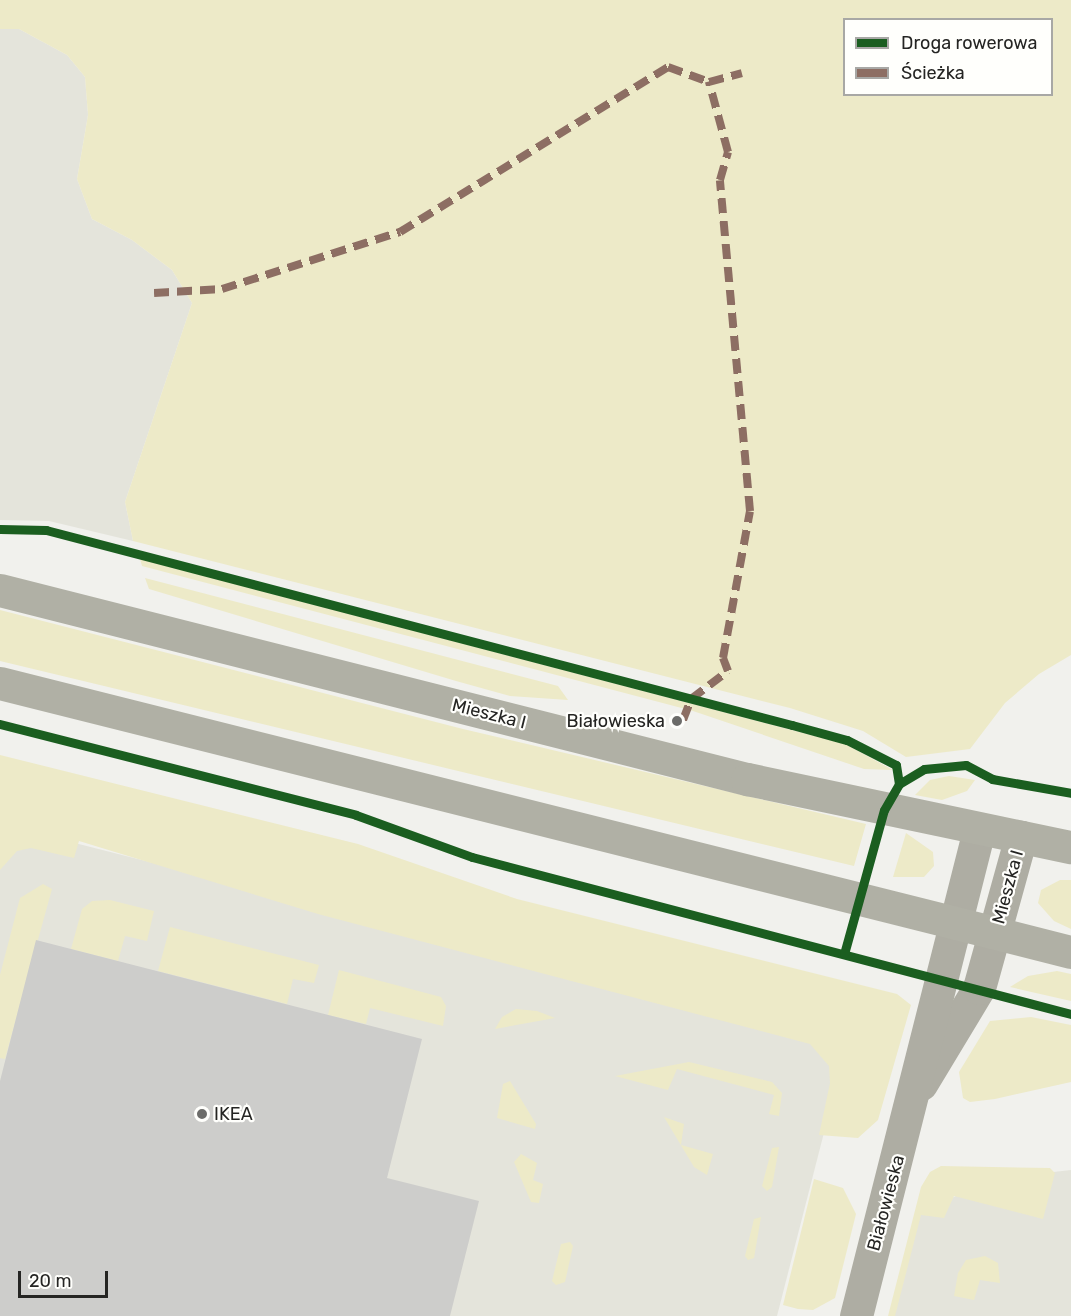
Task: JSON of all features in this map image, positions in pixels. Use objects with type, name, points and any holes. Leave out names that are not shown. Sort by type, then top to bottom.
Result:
[{"type":"main road","name":"Mieszka I","points":[[0,590],[725,774],[979,830],[1071,847]]},
{"type":"main road","name":"Mieszka I","points":[[0,683],[953,926],[1071,952]]},
{"type":"street","points":[[953,926],[979,830]]},
{"type":"street","name":"Mieszka I","points":[[994,936],[1020,837]]},
{"type":"street","name":"Białowieska","points":[[856,1316],[916,1090],[953,926]]},
{"type":"street","name":"Białowieska","points":[[916,1090],[971,1004],[994,936]]},
{"type":"shaded area","points":[[0,0],[1071,0],[1071,655],[1039,674],[1005,703],[970,749],[906,757],[863,731],[790,708],[133,541],[125,502],[192,303],[172,270],[132,240],[92,219],[77,179],[88,115],[85,77],[67,55],[19,29],[0,29]]},
{"type":"shaded area","points":[[0,29],[19,29],[67,55],[85,77],[88,115],[77,179],[92,219],[132,240],[172,270],[192,303],[125,502],[133,541],[49,521],[0,520]]},
{"type":"shaded area","points":[[140,559],[845,744],[893,770],[864,769],[693,711],[142,566]]},
{"type":"shaded area","points":[[145,578],[558,686],[568,700],[510,696],[456,681],[149,589]]},
{"type":"shaded area","points":[[0,610],[463,729],[866,824],[854,866],[0,661]]},
{"type":"shaded area","points":[[0,755],[358,844],[517,899],[897,994],[911,1005],[878,1120],[858,1138],[819,1135],[830,1083],[829,1066],[810,1044],[318,914],[79,841],[74,858],[31,848],[17,851],[0,870]]},
{"type":"shaded area","points":[[949,776],[975,780],[967,791],[942,800],[915,795],[930,780]]},
{"type":"shaded area","points":[[0,824],[848,1039],[777,1316],[0,1316]]},
{"type":"shaded area","points":[[906,833],[933,852],[934,866],[924,877],[893,877]]},
{"type":"shaded area","points":[[1060,880],[1071,880],[1071,929],[1054,921],[1038,903],[1041,890]]},
{"type":"shaded area","points":[[43,884],[52,889],[5,1059],[0,1058],[0,975],[20,898]]},
{"type":"shaded area","points":[[110,900],[154,911],[147,941],[125,936],[118,961],[71,949],[82,909],[92,901]]},
{"type":"shaded area","points":[[170,927],[319,965],[314,983],[293,979],[287,1004],[158,971]]},
{"type":"shaded area","points":[[339,970],[441,997],[446,1006],[443,1026],[370,1008],[366,1024],[328,1015]]},
{"type":"shaded area","points":[[1057,971],[1071,974],[1071,1001],[1010,987],[1028,976]]},
{"type":"shaded area","points":[[516,1009],[537,1011],[555,1018],[495,1029],[502,1017]]},
{"type":"shaded area","points":[[1031,1017],[1071,1025],[1071,1082],[995,1099],[970,1102],[963,1098],[959,1072],[990,1021]]},
{"type":"shaded area","points":[[689,1062],[772,1082],[782,1093],[779,1116],[769,1114],[774,1095],[677,1069],[668,1090],[615,1076]]},
{"type":"shaded area","points":[[510,1081],[536,1124],[535,1129],[497,1118],[503,1084]]},
{"type":"shaded area","points":[[664,1117],[684,1124],[681,1145],[713,1154],[707,1175],[694,1167]]},
{"type":"shaded area","points":[[779,1147],[772,1187],[767,1191],[762,1186],[772,1148]]},
{"type":"shaded area","points":[[521,1154],[537,1163],[533,1180],[543,1184],[539,1203],[531,1202],[514,1162]]},
{"type":"shaded area","points":[[941,1166],[1050,1168],[1055,1173],[1043,1219],[954,1196],[944,1218],[921,1215],[895,1316],[888,1316],[921,1187],[930,1172]]},
{"type":"shaded area","points":[[1071,1170],[1071,1316],[891,1316],[919,1213],[993,1179]]},
{"type":"shaded area","points":[[814,1179],[843,1188],[856,1214],[835,1298],[813,1310],[783,1305]]},
{"type":"shaded area","points":[[761,1217],[754,1258],[748,1260],[745,1256],[754,1219]]},
{"type":"shaded area","points":[[570,1242],[573,1246],[565,1282],[556,1285],[552,1281],[561,1244]]},
{"type":"shaded area","points":[[985,1256],[998,1263],[1000,1283],[980,1280],[974,1300],[954,1296],[958,1273],[966,1260]]},
{"type":"building","name":"IKEA","points":[[36,940],[422,1039],[387,1178],[479,1201],[450,1316],[0,1316],[0,1081]]},
{"type":"marked path","points":[[154,293],[222,289],[400,232],[668,67],[709,82],[742,73]]},
{"type":"marked path","points":[[683,720],[691,699],[728,671],[723,658],[750,511],[720,180],[728,152],[709,82]]},
{"type":"cycle path","points":[[0,529],[46,530],[847,740],[896,765],[899,784]]},
{"type":"cycle path","points":[[0,724],[356,815],[472,857],[1071,1014]]},
{"type":"cycle path","points":[[844,954],[884,810],[899,784],[924,769],[966,765],[992,779],[1071,793]]},
{"type":"place","name":"Białowieska","points":[[677,721]]},
{"type":"place","name":"IKEA","points":[[202,1114]]}]
